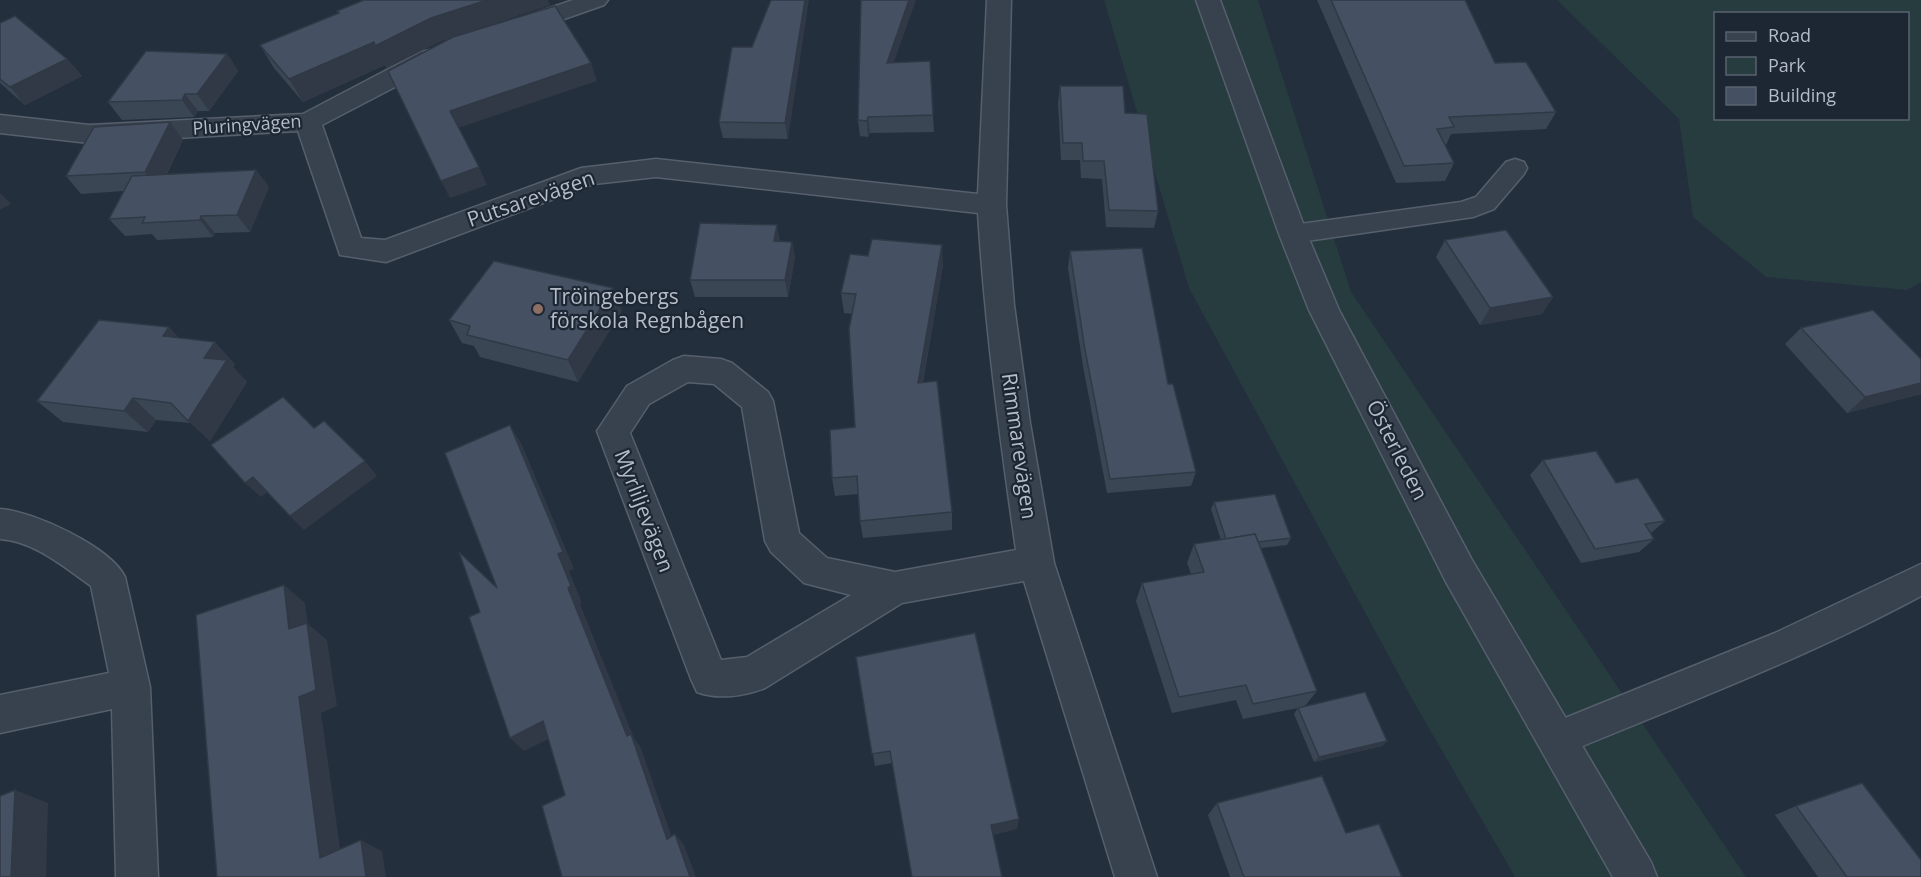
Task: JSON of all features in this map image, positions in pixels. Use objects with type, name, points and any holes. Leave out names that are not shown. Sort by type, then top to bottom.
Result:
[{"type":"street","points":[[496,34],[596,0]]},
{"type":"street","name":"Rimmarevägen","points":[[999,0],[992,205],[999,305],[1036,563],[1137,877]]},
{"type":"street","name":"Österleden","points":[[1208,0],[1293,234],[1324,310],[1459,571],[1636,877]]},
{"type":"street","name":"Pluringvägen","points":[[0,124],[89,134],[308,122],[451,48]]},
{"type":"street","name":"Putsarevägen","points":[[308,122],[350,248],[386,251],[591,176],[656,168],[992,205]]},
{"type":"street","name":"Myrliljevägen","points":[[895,588],[817,572],[783,541],[757,401],[721,372],[684,369],[638,395],[613,431],[710,679],[752,675],[895,588],[1036,563]]},
{"type":"street","points":[[0,524],[8,523],[51,539],[107,576],[130,687],[137,877]]},
{"type":"street","points":[[0,714],[130,687]]},
{"type":"lane","points":[[1293,234],[1464,212],[1485,203],[1515,168]]},
{"type":"lane","points":[[1556,739],[1754,658],[1886,598],[1921,579]]},
{"type":"green space","points":[[1104,0],[1258,0],[1351,292],[1746,877],[1515,877],[1411,697],[1189,288]]},
{"type":"green space","points":[[1557,0],[1921,0],[1921,282],[1907,290],[1766,277],[1693,217],[1679,119]]},
{"type":"building","points":[[364,0],[487,0],[431,18],[375,46],[374,42],[289,79],[260,45],[339,13],[337,11]]},
{"type":"building","points":[[771,0],[805,0],[785,123],[719,122],[732,47],[752,47]]},
{"type":"building","points":[[861,0],[909,0],[887,63],[930,61],[933,115],[868,117],[867,121],[858,120]]},
{"type":"building","points":[[1331,0],[1465,0],[1495,63],[1526,62],[1556,112],[1449,117],[1454,127],[1437,129],[1454,163],[1404,166]]},
{"type":"building","points":[[555,6],[591,63],[450,111],[479,167],[441,181],[388,71],[453,37]]},
{"type":"building","points":[[15,16],[67,59],[10,87],[0,79],[0,23]]},
{"type":"building","points":[[146,51],[227,54],[197,94],[185,94],[182,100],[108,102]]},
{"type":"building","points":[[1060,86],[1123,86],[1125,113],[1147,114],[1158,211],[1109,210],[1104,161],[1083,161],[1082,143],[1063,143]]},
{"type":"building","points":[[170,122],[145,172],[66,176],[94,127]]},
{"type":"building","points":[[256,170],[237,215],[201,216],[200,220],[142,223],[145,217],[109,219],[132,176]]},
{"type":"building","points":[[700,223],[777,225],[774,241],[792,242],[785,280],[690,280]]},
{"type":"building","points":[[1506,230],[1553,297],[1490,308],[1445,240]]},
{"type":"building","points":[[872,239],[942,245],[918,383],[937,381],[952,512],[860,521],[857,476],[832,478],[830,430],[855,427],[849,329],[856,294],[841,293],[850,254],[868,256]]},
{"type":"building","points":[[1142,248],[1168,384],[1173,384],[1196,472],[1110,479],[1085,350],[1070,251]]},
{"type":"building","points":[[494,261],[613,288],[568,360],[467,335],[470,326],[449,320]]},
{"type":"building","points":[[1873,310],[1921,359],[1921,383],[1865,397],[1801,328]]},
{"type":"building","points":[[99,320],[169,327],[163,336],[215,342],[204,358],[227,360],[188,421],[171,403],[133,398],[124,411],[37,401]]},
{"type":"building","points":[[283,397],[314,428],[324,421],[365,461],[290,516],[253,477],[245,483],[211,445]]},
{"type":"building","points":[[510,425],[563,552],[558,554],[571,586],[568,588],[627,736],[631,734],[667,839],[675,834],[690,877],[562,877],[542,806],[565,795],[543,721],[510,738],[469,617],[480,612],[459,552],[497,588],[445,453]]},
{"type":"building","points":[[1596,451],[1616,483],[1638,478],[1665,521],[1645,524],[1654,539],[1595,549],[1543,460]]},
{"type":"building","points":[[1275,494],[1291,538],[1258,542],[1255,534],[1226,539],[1214,502]]},
{"type":"building","points":[[1255,534],[1317,691],[1253,704],[1246,685],[1179,697],[1142,583],[1204,572],[1194,544]]},
{"type":"building","points":[[284,585],[289,629],[307,623],[316,690],[299,697],[320,858],[361,840],[366,877],[217,877],[196,615]]},
{"type":"building","points":[[975,633],[1019,819],[991,825],[1002,877],[912,877],[890,751],[872,754],[856,657]]},
{"type":"building","points":[[1365,692],[1387,741],[1319,757],[1298,708]]},
{"type":"building","points":[[1322,776],[1346,833],[1379,824],[1402,877],[1244,877],[1217,803]]},
{"type":"building","points":[[1862,783],[1921,860],[1921,877],[1847,877],[1796,806]]},
{"type":"building","points":[[15,790],[11,877],[0,877],[0,796]]},
{"type":"place","name":"Tröingebergs förskola Regnbågen","points":[[538,309]]}]
